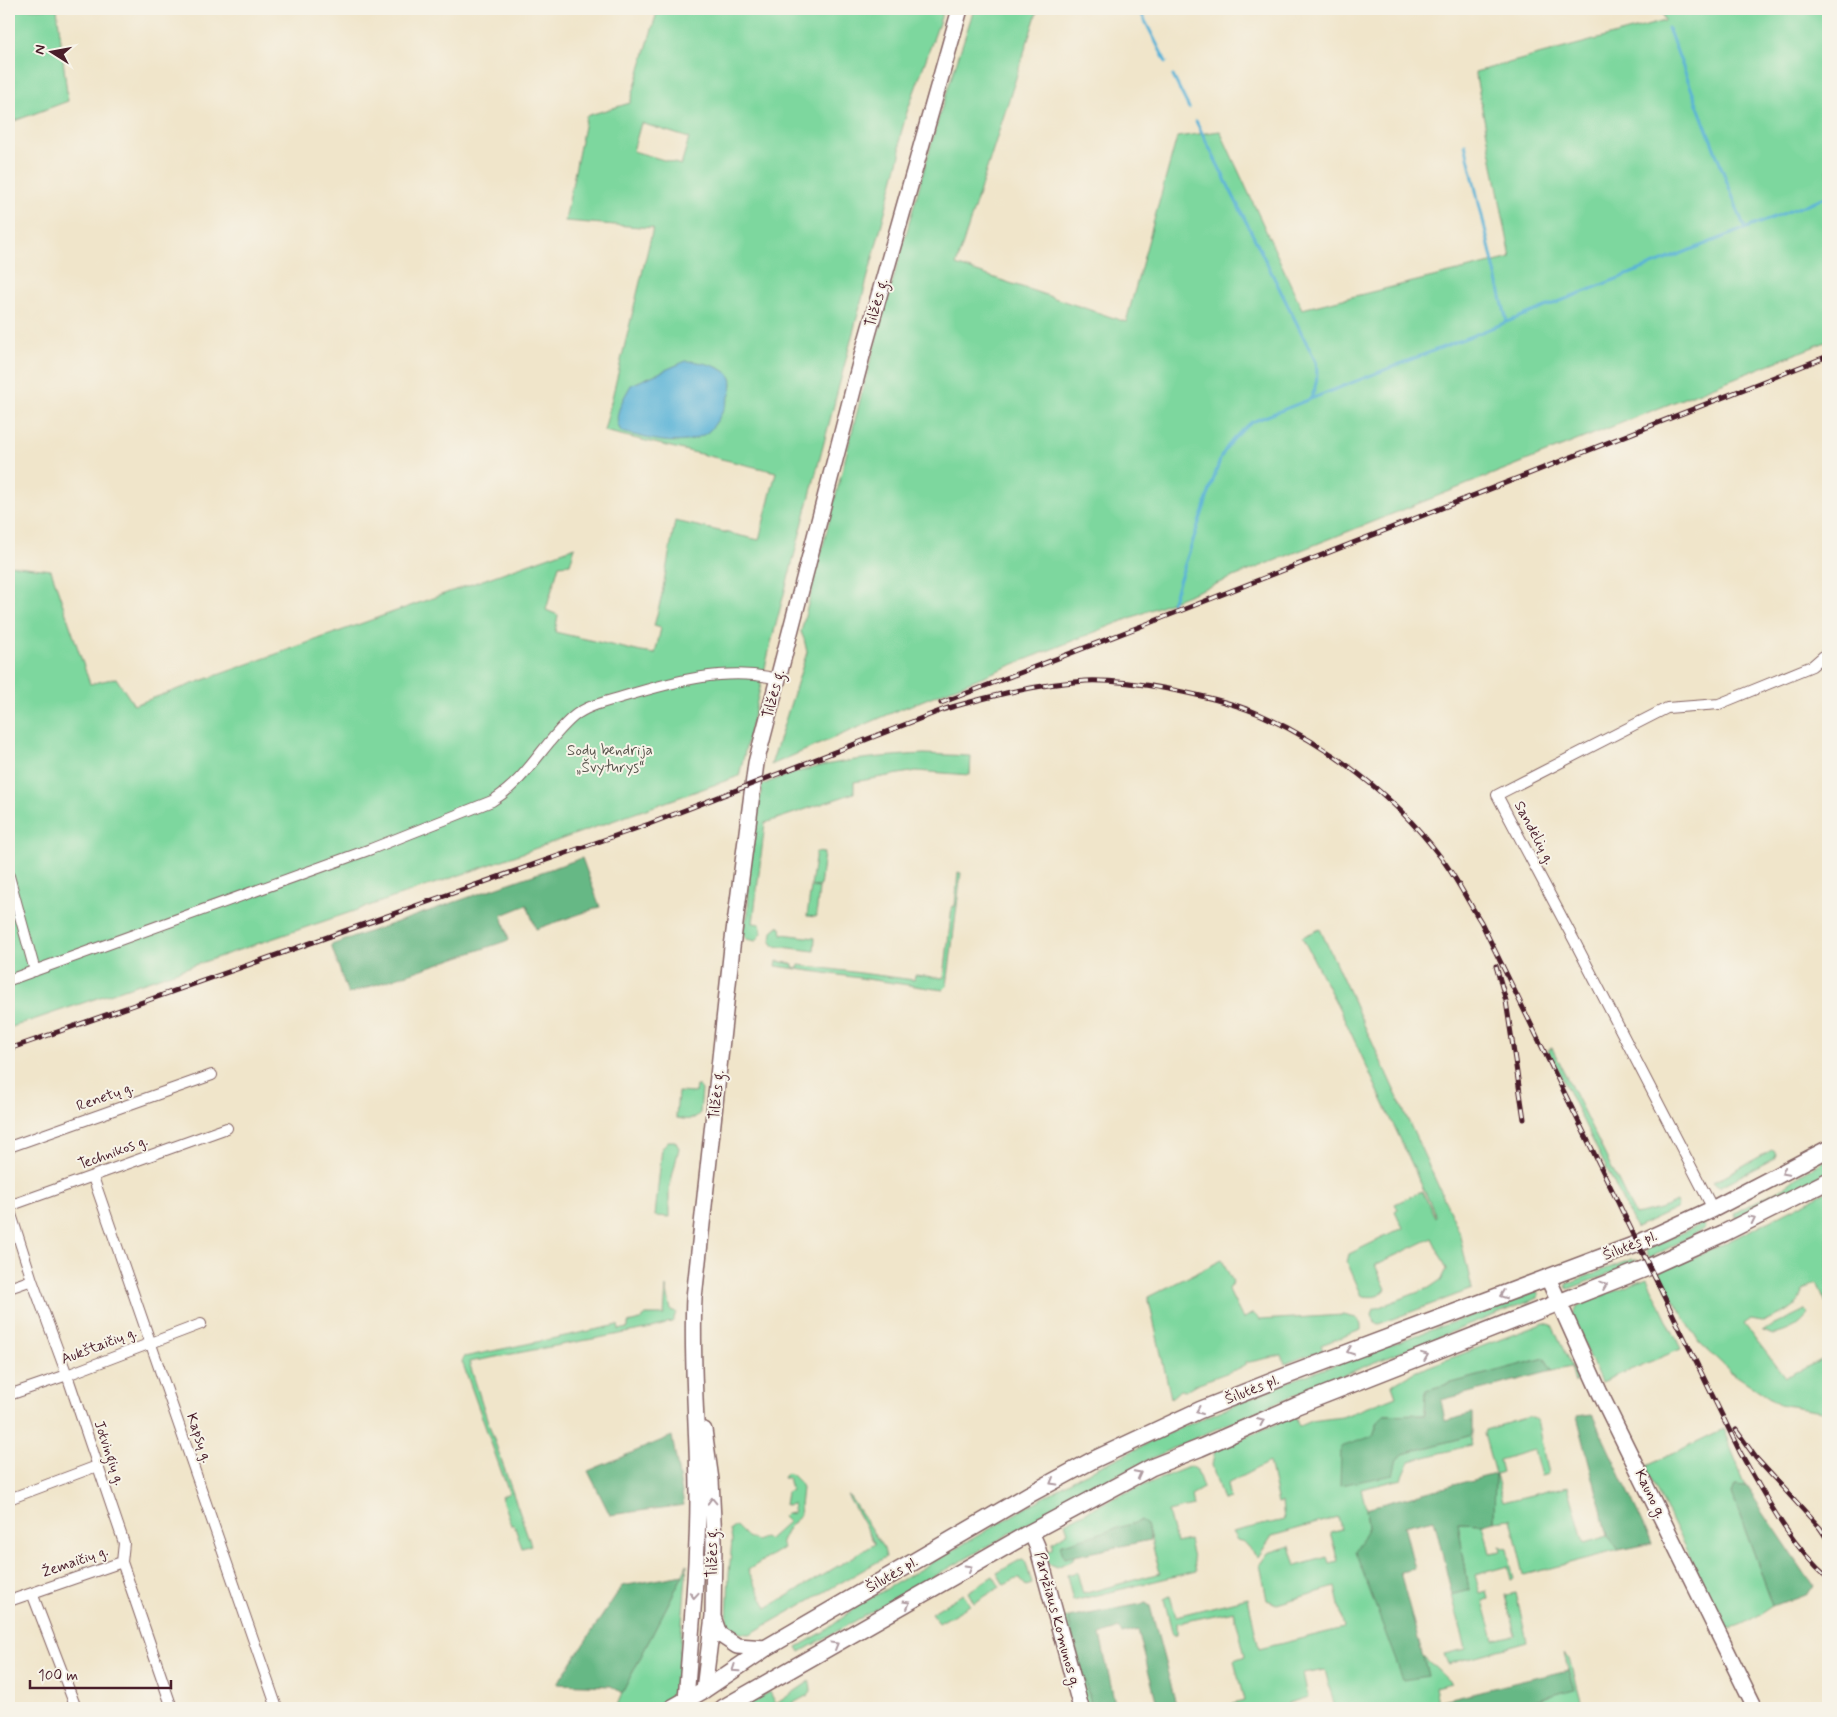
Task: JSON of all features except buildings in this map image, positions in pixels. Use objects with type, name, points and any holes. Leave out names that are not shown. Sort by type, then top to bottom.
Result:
[{"type":"main road","name":"Tilžės g.","points":[[681,1705],[697,1547],[696,1399],[692,1337],[694,1298],[719,1082],[732,947],[754,777],[861,362],[960,9]]},
{"type":"main road","name":"Šilutės pl.","points":[[681,1705],[766,1648],[1093,1460],[1200,1410],[1637,1244],[1713,1209],[1828,1150]]},
{"type":"main road","name":"Šilutės pl.","points":[[723,1708],[1031,1532],[1152,1467],[1296,1406],[1649,1267],[1724,1233],[1828,1181]]},
{"type":"main road","points":[[1713,1209],[1724,1233]]},
{"type":"main road","name":"Kauno g.","points":[[1548,1278],[1599,1391],[1755,1708]]},
{"type":"main road","name":"Tilžės g.","points":[[696,1399],[707,1442],[714,1540],[713,1616],[702,1708]]},
{"type":"main road","name":"Paryžiaus Komunos g.","points":[[1031,1532],[1037,1546],[1080,1708]]},
{"type":"main road","points":[[713,1616],[719,1634],[738,1646],[766,1648]]},
{"type":"street","name":"Sandėlių g.","points":[[1713,1209],[1497,795],[1667,708],[1719,704],[1812,666],[1828,652]]},
{"type":"street","points":[[9,980],[372,849],[492,801],[507,792],[518,782],[572,718],[590,707],[656,686],[715,675],[755,674],[778,679]]},
{"type":"street","points":[[9,876],[35,971]]},
{"type":"street","name":"Renetų g.","points":[[9,1147],[212,1075]]},
{"type":"street","name":"Technikos g.","points":[[9,1207],[227,1128]]},
{"type":"street","name":"Kapsų g.","points":[[93,1177],[277,1708]]},
{"type":"street","name":"Jotvingių g.","points":[[9,1207],[32,1280],[67,1375],[124,1543],[122,1562],[172,1708]]},
{"type":"street","points":[[9,1288],[32,1280]]},
{"type":"street","name":"Aukštaičių g.","points":[[9,1395],[201,1324]]},
{"type":"street","points":[[9,1500],[97,1466]]},
{"type":"street","name":"Žemaičių g.","points":[[9,1601],[122,1562]]},
{"type":"street","points":[[32,1593],[76,1708]]},
{"type":"green space","points":[[9,9],[57,9],[68,101],[9,123]]},
{"type":"green space","name":"Sodų bendrija „Švyturys“","points":[[658,9],[944,9],[907,112],[900,137],[900,155],[770,647],[739,776],[469,872],[9,1028],[9,565],[51,570],[90,684],[116,678],[134,705],[575,547],[570,564],[559,565],[546,610],[558,615],[555,632],[655,654],[661,628],[654,626],[661,599],[675,521],[759,540],[776,472],[604,431],[653,228],[565,221],[586,116],[630,103]],"holes":[[[641,123],[689,138],[681,165],[633,151]]]},
{"type":"green space","points":[[974,9],[1038,9],[956,265],[1126,322],[1177,137],[1220,131],[1302,309],[1511,258],[1475,72],[1665,21],[1661,9],[1828,9],[1828,341],[901,709],[771,765],[807,652],[801,632],[868,369],[940,113]]},
{"type":"green space","points":[[924,754],[971,756],[970,775],[916,771],[854,782],[854,793],[765,823],[753,923],[760,924],[762,933],[756,941],[746,939],[742,932],[748,913],[749,873],[762,785],[802,771],[842,762]]},
{"type":"green space","points":[[816,852],[824,853],[820,887],[811,886]]},
{"type":"green space","points":[[582,858],[600,907],[536,929],[527,905],[502,915],[509,940],[348,994],[331,945]]},
{"type":"green space","points":[[958,872],[961,873],[947,986],[943,990],[776,966],[777,961],[793,964],[793,967],[798,968],[799,965],[914,980],[915,975],[944,978]]},
{"type":"green space","points":[[811,887],[819,888],[816,917],[807,916]]},
{"type":"green space","points":[[778,926],[781,928],[782,934],[815,938],[814,951],[774,946],[771,942],[772,931]]},
{"type":"green space","points":[[1320,929],[1459,1231],[1472,1289],[1379,1324],[1375,1323],[1372,1314],[1374,1309],[1429,1288],[1442,1279],[1447,1269],[1432,1238],[1375,1265],[1386,1289],[1373,1297],[1362,1296],[1347,1262],[1349,1254],[1403,1228],[1395,1211],[1398,1209],[1395,1204],[1422,1191],[1436,1216],[1344,1018],[1302,937]]},
{"type":"green space","points":[[1552,1048],[1635,1215],[1676,1202],[1678,1206],[1676,1209],[1636,1228],[1548,1050]]},
{"type":"green space","points":[[696,1086],[699,1086],[702,1090],[700,1113],[690,1119],[677,1118],[678,1092],[695,1093]]},
{"type":"green space","points":[[668,1141],[675,1141],[679,1148],[669,1190],[669,1217],[655,1216],[662,1148]]},
{"type":"green space","points":[[1772,1150],[1776,1154],[1775,1158],[1721,1186],[1717,1186],[1713,1182]]},
{"type":"green space","points":[[1828,1159],[1828,1172],[1737,1219],[1734,1213],[1786,1186],[1802,1173]]},
{"type":"green space","points":[[1828,1191],[1828,1302],[1826,1303],[1817,1283],[1803,1290],[1799,1301],[1790,1309],[1767,1320],[1751,1319],[1744,1324],[1785,1377],[1828,1357],[1828,1412],[1779,1404],[1731,1372],[1699,1342],[1657,1272],[1709,1251]]},
{"type":"green space","points":[[1701,1224],[1705,1226],[1704,1229],[1650,1258],[1645,1250]]},
{"type":"green space","points":[[1632,1259],[1637,1260],[1634,1265],[1568,1289],[1566,1287],[1566,1284]]},
{"type":"green space","points":[[1222,1260],[1233,1282],[1228,1289],[1243,1319],[1253,1313],[1260,1320],[1344,1315],[1356,1318],[1361,1324],[1361,1330],[1321,1345],[1323,1350],[1285,1364],[1282,1355],[1245,1363],[1245,1366],[1199,1383],[1185,1391],[1180,1390],[1171,1398],[1148,1297]]},
{"type":"green space","points":[[1647,1278],[1681,1349],[1601,1382],[1572,1316],[1578,1306]]},
{"type":"green space","points":[[666,1287],[671,1310],[676,1312],[673,1322],[652,1328],[469,1362],[531,1545],[522,1548],[501,1497],[509,1493],[462,1362],[464,1357],[618,1325],[619,1330],[628,1328],[628,1323],[640,1320],[646,1315],[664,1315]]},
{"type":"green space","points":[[1536,1292],[1539,1294],[1538,1298],[1257,1411],[1146,1461],[1091,1488],[800,1652],[797,1647],[825,1631],[859,1605],[1080,1476],[1178,1429],[1290,1381]]},
{"type":"green space","points":[[1805,1310],[1808,1313],[1806,1317],[1788,1330],[1773,1335],[1762,1331]]},
{"type":"green space","points":[[1544,1323],[1552,1325],[1578,1381],[1575,1383],[1571,1367],[1552,1371],[1545,1358],[1426,1390],[1425,1414],[1384,1415],[1378,1421],[1373,1436],[1397,1459],[1403,1454],[1472,1435],[1471,1445],[1410,1461],[1402,1479],[1361,1489],[1390,1641],[1403,1679],[1428,1676],[1423,1656],[1451,1683],[1435,1687],[1438,1702],[1427,1704],[1427,1708],[1335,1708],[1325,1670],[1303,1674],[1308,1697],[1288,1703],[1289,1708],[1217,1708],[1244,1701],[1234,1660],[1245,1656],[1234,1611],[1177,1623],[1177,1635],[1173,1635],[1164,1599],[1170,1596],[1176,1616],[1248,1598],[1259,1649],[1344,1628],[1335,1587],[1277,1604],[1267,1600],[1260,1564],[1268,1553],[1290,1546],[1296,1566],[1327,1557],[1329,1563],[1338,1561],[1330,1532],[1341,1529],[1338,1517],[1272,1536],[1258,1557],[1244,1542],[1237,1540],[1232,1532],[1284,1520],[1282,1502],[1278,1503],[1269,1462],[1227,1484],[1230,1499],[1223,1501],[1212,1465],[1215,1450],[1295,1416],[1299,1426],[1311,1421],[1342,1417],[1396,1396],[1392,1385],[1414,1372]]},
{"type":"green space","points":[[1545,1358],[1552,1371],[1441,1400],[1445,1421],[1472,1414],[1472,1435],[1403,1454],[1397,1459],[1393,1475],[1340,1485],[1341,1447],[1373,1436],[1378,1421],[1384,1415],[1425,1414],[1426,1390]]},
{"type":"green space","points":[[1592,1414],[1652,1543],[1619,1550],[1608,1536],[1577,1416]]},
{"type":"green space","points":[[1528,1417],[1537,1420],[1548,1474],[1541,1476],[1534,1450],[1499,1460],[1502,1472],[1496,1474],[1503,1502],[1568,1486],[1584,1543],[1608,1536],[1619,1550],[1524,1575],[1511,1519],[1494,1521],[1495,1474],[1484,1434],[1485,1430]]},
{"type":"green space","points":[[1723,1429],[1746,1486],[1735,1485],[1732,1494],[1773,1606],[1743,1625],[1730,1628],[1725,1628],[1645,1467]]},
{"type":"green space","points":[[672,1436],[684,1505],[610,1515],[588,1471]]},
{"type":"green space","points":[[1191,1466],[1197,1470],[1203,1488],[1191,1495],[1193,1506],[1168,1512],[1176,1543],[1189,1540],[1196,1571],[1073,1601],[1067,1575],[1077,1572],[1083,1594],[1160,1573],[1147,1525],[1060,1545],[1064,1557],[1075,1555],[1073,1560],[1056,1567],[1047,1563],[1044,1552],[1053,1549],[1053,1542],[1068,1532],[1065,1523],[1113,1498]]},
{"type":"green space","points":[[787,1473],[800,1483],[802,1488],[799,1516],[788,1528],[781,1542],[783,1548],[748,1570],[767,1608],[875,1544],[847,1495],[884,1549],[886,1557],[750,1634],[739,1633],[733,1630],[727,1621],[732,1540],[730,1530],[736,1526],[747,1537],[757,1541],[764,1537],[768,1540],[788,1522],[783,1517],[786,1514],[793,1513],[793,1504],[785,1505],[787,1492],[791,1490],[788,1478],[783,1478]]},
{"type":"green space","points":[[1495,1474],[1494,1521],[1483,1524],[1458,1523],[1469,1590],[1452,1595],[1434,1519],[1404,1526],[1415,1569],[1400,1572],[1428,1676],[1403,1680],[1355,1551],[1368,1528],[1366,1508]]},
{"type":"green space","points":[[1735,1485],[1746,1486],[1814,1587],[1805,1594],[1773,1606],[1732,1494]]},
{"type":"green space","points":[[1141,1521],[1147,1525],[1150,1540],[1064,1558],[1060,1545]]},
{"type":"green space","points":[[1458,1523],[1483,1524],[1490,1553],[1501,1551],[1500,1546],[1507,1549],[1514,1579],[1511,1580],[1508,1566],[1475,1575],[1480,1593],[1487,1591],[1489,1599],[1483,1601],[1494,1640],[1515,1635],[1505,1595],[1516,1593],[1527,1642],[1448,1664],[1444,1654],[1466,1649],[1452,1595],[1469,1590]]},
{"type":"green space","points":[[1023,1560],[1026,1563],[1032,1584],[1026,1586],[1019,1578],[1004,1585],[997,1573]]},
{"type":"green space","points":[[687,1564],[678,1672],[673,1692],[667,1699],[651,1708],[616,1708],[683,1575]]},
{"type":"green space","points":[[683,1575],[622,1693],[611,1686],[557,1684],[622,1586]]},
{"type":"green space","points":[[993,1576],[1000,1587],[974,1603],[968,1592]]},
{"type":"green space","points":[[963,1594],[970,1605],[939,1623],[931,1613]]},
{"type":"green space","points":[[1146,1603],[1150,1606],[1177,1708],[1158,1708],[1138,1630],[1122,1634],[1119,1628],[1100,1635],[1116,1708],[1092,1708],[1068,1618]]},
{"type":"green space","points":[[1061,1617],[1068,1618],[1092,1708],[1086,1708]]},
{"type":"green space","points":[[1564,1654],[1569,1659],[1582,1708],[1507,1708],[1573,1689]]},
{"type":"green space","points":[[1568,1670],[1574,1689],[1507,1708],[1427,1708],[1426,1704]]},
{"type":"green space","points":[[810,1681],[811,1691],[808,1695],[784,1708],[738,1708],[770,1692],[776,1704]]},
{"type":"water","points":[[686,361],[717,367],[731,378],[732,383],[729,397],[718,420],[710,430],[696,438],[678,442],[622,432],[617,421],[619,408],[631,385]]},
{"type":"waterway","points":[[1139,9],[1166,62]]},
{"type":"waterway","points":[[1668,28],[1745,229]]},
{"type":"waterway","points":[[1173,76],[1189,108]]},
{"type":"waterway","points":[[1196,121],[1316,362],[1315,389],[1311,398]]},
{"type":"waterway","points":[[1465,144],[1507,322]]},
{"type":"waterway","points":[[1172,603],[1221,457],[1227,447],[1252,422],[1828,196]]},
{"type":"railway","points":[[941,703],[1828,356]]},
{"type":"railway","points":[[9,1049],[649,824],[945,709],[1032,688],[1086,681],[1148,686],[1226,702],[1285,726],[1358,773],[1421,833],[1456,879],[1481,922],[1740,1452],[1790,1535],[1814,1565],[1828,1578]]},
{"type":"railway","points":[[1496,966],[1506,1001],[1524,1119]]},
{"type":"railway","points":[[1736,1430],[1756,1458],[1820,1528],[1828,1540]]}]
